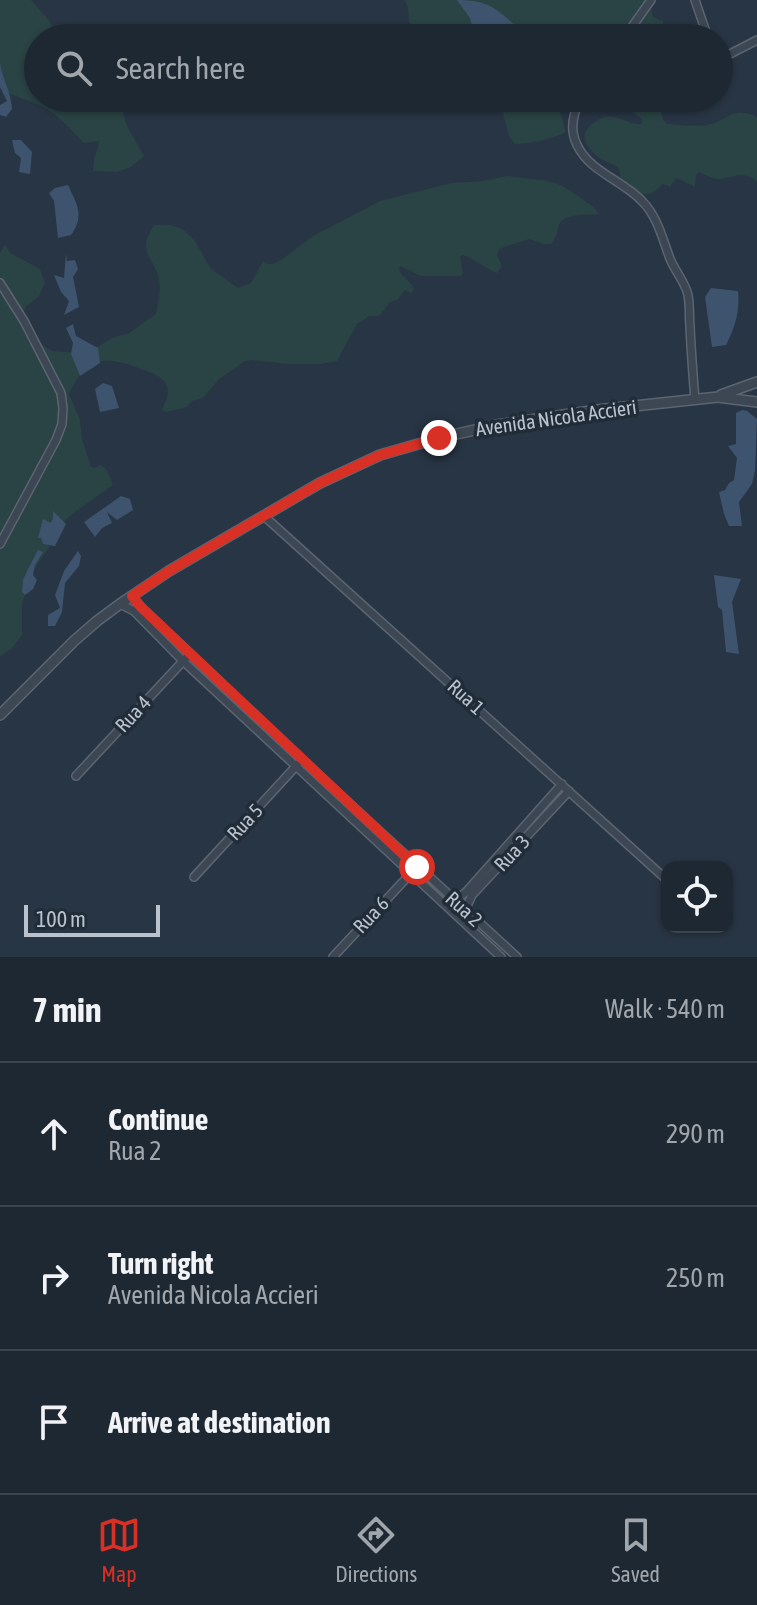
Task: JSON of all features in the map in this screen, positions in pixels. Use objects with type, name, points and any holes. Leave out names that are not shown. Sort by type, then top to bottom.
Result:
[{"type":"street","points":[[634,24],[651,0]]},
{"type":"street","points":[[695,0],[703,24]]},
{"type":"street","points":[[733,52],[757,40]]},
{"type":"street","points":[[574,112],[572,122],[575,141],[582,154],[608,177],[633,193],[651,212],[671,263],[688,293],[695,400]]},
{"type":"street","points":[[0,283],[55,381],[63,408],[62,424],[56,440],[0,544]]},
{"type":"street","name":"Avenida Nicola Accieri","points":[[0,715],[74,641],[120,604],[169,571],[320,483],[380,455],[497,425],[718,397],[757,382]]},
{"type":"street","name":"Avenida Nicola Accieri","points":[[718,397],[757,402]]},
{"type":"street","name":"Rua 1","points":[[264,516],[661,875]]},
{"type":"street","name":"Rua 2","points":[[132,596],[299,764]]},
{"type":"street","name":"Rua 2","points":[[120,604],[134,611],[183,661],[413,870],[448,907],[463,914],[517,957]]},
{"type":"street","name":"Rua 4","points":[[76,776],[190,653]]},
{"type":"street","name":"Rua 5","points":[[194,877],[299,764]]},
{"type":"street","name":"Rua 3","points":[[448,907],[466,892],[562,784]]},
{"type":"street","name":"Rua 3","points":[[463,914],[472,895],[569,791]]},
{"type":"street","name":"Rua 2","points":[[413,870],[455,900],[463,914],[501,957]]},
{"type":"street","name":"Rua 6","points":[[333,957],[413,870]]},
{"type":"green space","points":[[0,0],[31,0],[51,24],[24,24],[24,99],[0,88]]},
{"type":"green space","points":[[405,0],[654,0],[651,6],[653,17],[663,21],[663,24],[411,24]]},
{"type":"green space","points":[[51,112],[123,112],[144,156],[131,167],[117,172],[93,171],[100,141],[84,143]]},
{"type":"green space","points":[[503,112],[560,112],[566,132],[541,141],[515,144],[509,136]]},
{"type":"green space","points":[[633,112],[661,112],[667,124],[692,126],[714,123],[736,113],[757,117],[757,181],[741,175],[716,179],[699,172],[695,187],[676,178],[670,187],[663,184],[647,194],[619,186],[618,168],[593,153],[587,145],[585,132],[604,117],[642,124],[642,119]]},
{"type":"green space","points":[[507,176],[556,183],[593,206],[598,214],[566,218],[559,225],[551,244],[529,239],[499,249],[497,255],[502,266],[497,273],[463,255],[460,257],[461,276],[421,276],[400,266],[400,272],[414,290],[411,293],[405,290],[381,314],[369,316],[357,324],[337,361],[288,364],[245,361],[219,379],[203,398],[192,401],[187,407],[167,412],[162,410],[168,395],[163,380],[129,364],[98,362],[82,372],[69,394],[80,420],[91,467],[101,465],[107,470],[113,485],[59,527],[34,570],[22,603],[22,635],[0,657],[0,253],[5,244],[10,253],[40,269],[45,283],[20,320],[25,334],[52,351],[85,354],[112,338],[129,333],[156,314],[159,280],[146,248],[154,225],[171,225],[184,230],[195,241],[211,269],[238,288],[251,283],[263,261],[273,264],[281,260],[313,236],[380,201],[451,183]]},
{"type":"water","points":[[457,0],[491,6],[514,24],[472,24]]},
{"type":"water","points":[[0,63],[12,109],[6,117],[0,115],[0,105],[7,101],[0,87]]},
{"type":"water","points":[[12,140],[21,140],[32,152],[30,174],[19,172],[21,158],[15,153]]},
{"type":"water","points":[[68,185],[78,210],[78,222],[71,235],[58,238],[54,201],[49,193]]},
{"type":"water","points":[[66,254],[67,261],[75,260],[78,269],[73,277],[79,307],[64,315],[69,301],[61,292],[54,275],[64,278]]},
{"type":"water","points":[[711,288],[738,291],[736,319],[726,345],[712,347],[705,297]]},
{"type":"water","points":[[73,324],[76,336],[98,348],[100,363],[80,376],[71,354],[73,343],[66,328]]},
{"type":"water","points":[[103,383],[112,386],[119,408],[100,412],[95,389]]},
{"type":"water","points":[[742,410],[757,419],[755,471],[752,484],[739,502],[742,526],[729,526],[719,492],[734,480],[737,458],[728,446],[736,444],[736,413]]},
{"type":"water","points":[[121,496],[130,499],[133,510],[117,520],[107,512],[112,523],[102,528],[95,537],[84,522]]},
{"type":"water","points":[[53,511],[66,524],[55,546],[43,544],[38,538],[43,519],[51,523]]},
{"type":"water","points":[[38,550],[43,552],[35,565],[33,575],[37,580],[33,589],[25,595],[22,592],[23,580]]},
{"type":"water","points":[[78,551],[81,556],[79,566],[65,583],[62,612],[55,626],[48,626],[48,615],[60,608],[55,595],[64,571]]},
{"type":"water","points":[[714,575],[741,579],[732,602],[739,654],[726,652],[722,610],[718,607]]},
{"type":"route","points":[[417,867],[132,596],[320,483],[380,455],[439,438]]}]
